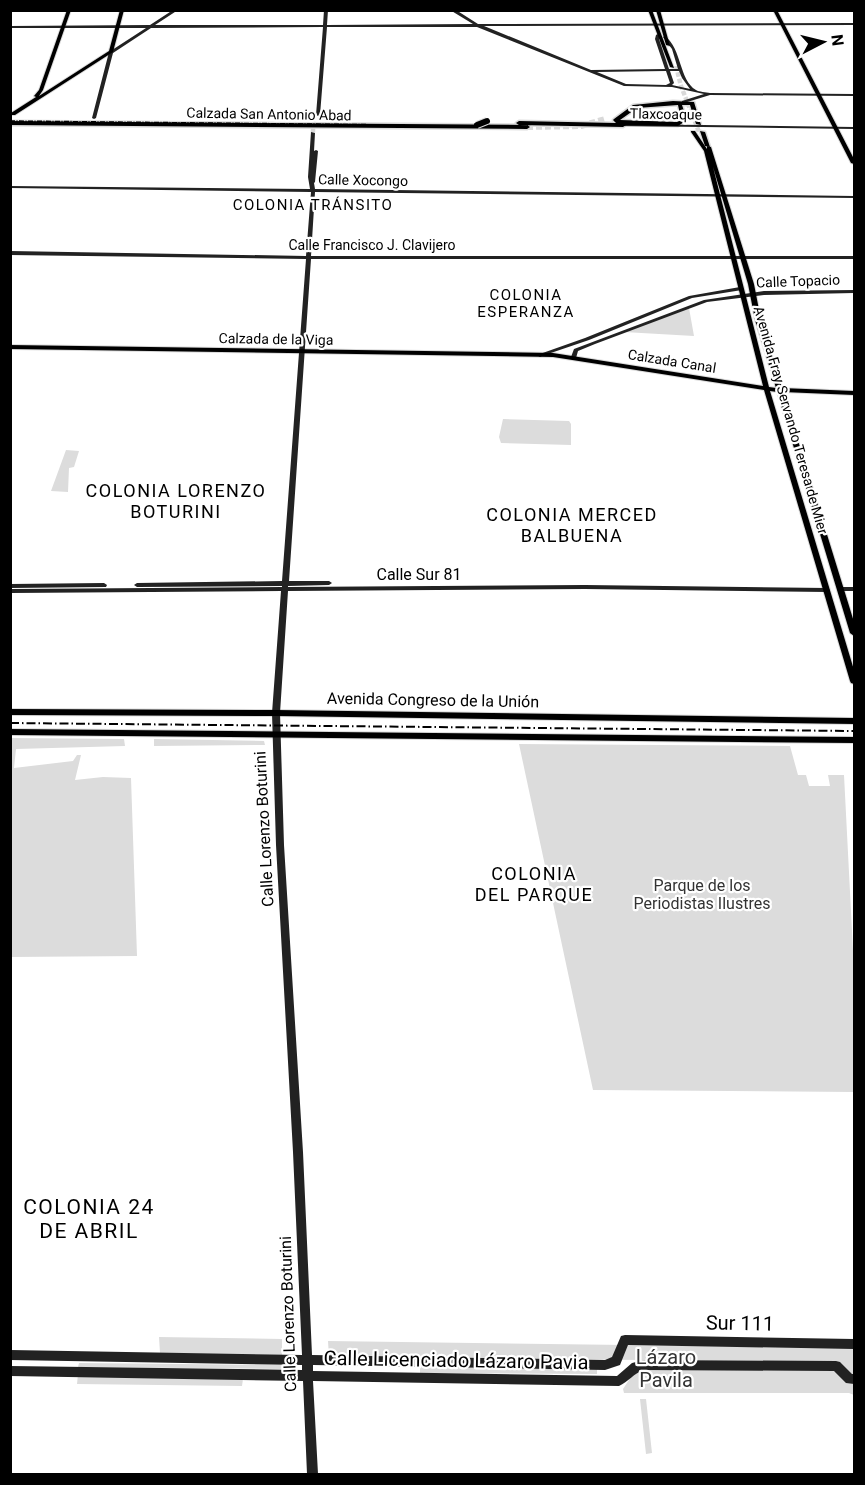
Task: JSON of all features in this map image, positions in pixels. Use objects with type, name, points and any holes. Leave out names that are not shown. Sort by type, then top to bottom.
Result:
[{"type":"highway","name":"Tlaxcoaque","points":[[605,119],[634,104],[681,104]]},
{"type":"highway","name":"Calzada San Antonio Abad","points":[[11,114],[94,118],[621,125],[681,123],[684,120],[681,104]]},
{"type":"highway","points":[[633,123],[620,123],[616,118],[635,106],[694,105],[699,130],[708,146]]},
{"type":"highway","points":[[444,128],[485,122]]},
{"type":"highway","name":"Calzada San Antonio Abad","points":[[10,123],[527,128]]},
{"type":"main road","points":[[11,114],[39,93],[69,10]]},
{"type":"main road","points":[[11,114],[111,52],[122,10]]},
{"type":"main road","points":[[650,10],[653,24],[674,68]]},
{"type":"main road","points":[[658,10],[674,68]]},
{"type":"main road","points":[[777,10],[855,163]]},
{"type":"main road","points":[[839,128],[855,152]]},
{"type":"main road","name":"Avenida Fray Servando Teresa de Mier","points":[[699,130],[766,388],[855,681]]},
{"type":"main road","name":"Avenida Fray Servando Teresa de Mier","points":[[708,146],[726,196],[758,320],[855,633]]},
{"type":"main road","points":[[741,292],[744,285],[743,257]]},
{"type":"main road","name":"Calzada de la Viga","points":[[10,347],[574,357]]},
{"type":"main road","name":"Calzada Canal","points":[[574,357],[779,390],[855,393]]},
{"type":"main road","name":"Avenida Congreso de la Unión","points":[[10,712],[276,712],[855,721]]},
{"type":"main road","points":[[10,732],[855,740]]},
{"type":"street","points":[[94,118],[111,52],[176,10]]},
{"type":"street","points":[[316,115],[326,10]]},
{"type":"street","points":[[452,10],[477,25],[625,85],[667,86],[710,94],[855,95]]},
{"type":"street","points":[[10,27],[855,24]]},
{"type":"street","points":[[590,71],[674,68]]},
{"type":"street","points":[[667,86],[672,82],[674,68]]},
{"type":"street","points":[[674,68],[697,91]]},
{"type":"street","name":"Tlaxcoaque","points":[[681,104],[710,94]]},
{"type":"street","name":"Tlaxcoaque","points":[[621,125],[855,128]]},
{"type":"street","name":"Calle Lorenzo Boturini","points":[[312,1474],[298,1152],[280,845],[276,712],[309,257],[313,191],[313,182],[310,177],[315,133]]},
{"type":"street","name":"Calle Xocongo","points":[[10,187],[855,197]]},
{"type":"street","name":"Calle Francisco J. Clavijero","points":[[10,253],[309,257],[855,258]]},
{"type":"street","points":[[574,357],[576,350],[658,318],[698,303],[741,292]]},
{"type":"street","name":"Calle Topacio","points":[[741,292],[753,294],[855,292]]},
{"type":"street","name":"Calzada de la Viga","points":[[540,355],[587,339],[691,297],[741,292]]},
{"type":"street","name":"Calle Sur 81","points":[[10,591],[390,582]]},
{"type":"street","name":"Calle Sur 81","points":[[10,586],[599,587],[827,590]]},
{"type":"street","points":[[841,589],[855,589]]},
{"type":"street","name":"Calle Licenciado Lázaro Pavia","points":[[10,1355],[605,1365],[616,1361],[626,1340]]},
{"type":"street","name":"Sur 111","points":[[626,1340],[855,1344]]},
{"type":"street","name":"Calle Licenciado Lázaro Pavia","points":[[10,1371],[619,1381],[636,1367],[644,1365],[774,1364],[836,1366],[850,1379],[855,1379]]},
{"type":"green space","points":[[689,308],[694,336],[624,332]]},
{"type":"green space","points":[[503,419],[569,421],[571,445],[501,443],[499,437]]},
{"type":"green space","points":[[66,450],[79,451],[74,467],[69,468],[68,492],[51,491]]},
{"type":"green space","points":[[11,738],[124,739],[125,746],[16,749],[14,768],[73,761],[77,755],[81,755],[75,780],[103,777],[131,778],[137,956],[11,957]]},
{"type":"green space","points":[[154,739],[264,741],[265,745],[154,746]]},
{"type":"green space","name":"Parque de los Periodistas Ilustres","points":[[519,744],[790,746],[798,775],[806,775],[809,786],[830,786],[828,775],[844,775],[854,970],[854,1092],[593,1090]]},
{"type":"green space","points":[[159,1337],[282,1339],[282,1356],[160,1353]]},
{"type":"green space","name":"Lázaro Pavila","points":[[328,1341],[854,1348],[854,1395],[849,1393],[624,1393],[623,1389],[642,1360],[329,1357]]},
{"type":"green space","points":[[79,1363],[284,1365],[284,1369],[78,1367]]},
{"type":"green space","points":[[420,1367],[597,1369],[597,1374],[420,1373]]},
{"type":"green space","points":[[78,1374],[243,1379],[242,1386],[77,1384]]},
{"type":"green space","points":[[640,1399],[646,1399],[652,1453],[646,1454]]},
{"type":"tunnel","points":[[676,66],[681,86],[699,132]]},
{"type":"tunnel","points":[[313,115],[313,133]]},
{"type":"tunnel","points":[[527,127],[581,126],[605,119]]},
{"type":"railway","points":[[10,121],[404,125]]},
{"type":"railway","points":[[10,723],[854,731]]},
{"type":"district","name":"COLONIA TRÁNSITO","points":[[313,205]]},
{"type":"district","name":"COLONIA ESPERANZA","points":[[526,304]]},
{"type":"district","name":"COLONIA LORENZO BOTURINI","points":[[176,500]]},
{"type":"district","name":"COLONIA MERCED BALBUENA","points":[[572,524]]},
{"type":"district","name":"COLONIA DEL PARQUE","points":[[534,883]]},
{"type":"district","name":"COLONIA 24 DE ABRIL","points":[[89,1219]]}]
